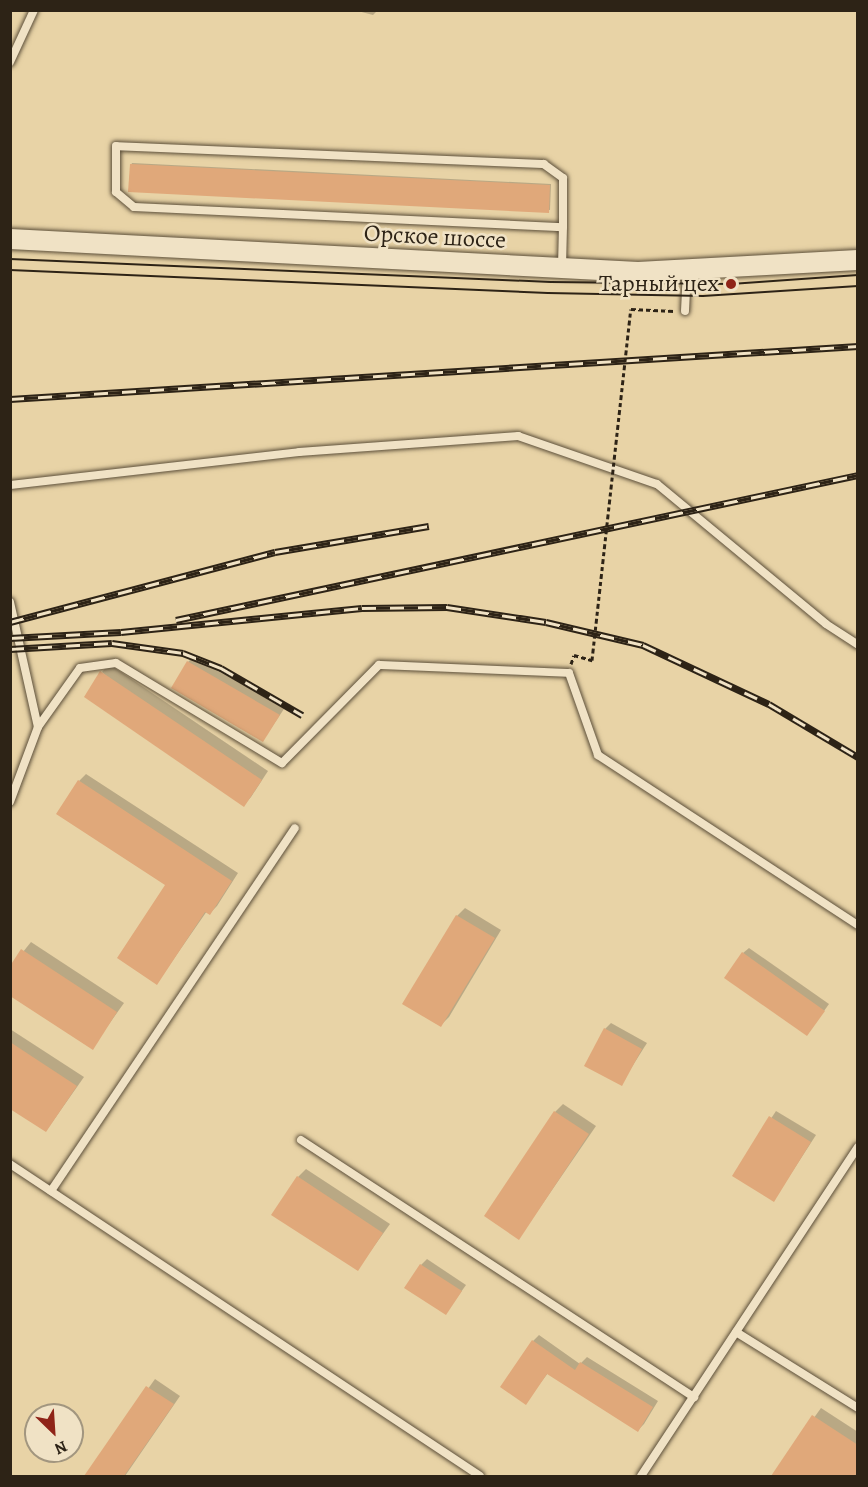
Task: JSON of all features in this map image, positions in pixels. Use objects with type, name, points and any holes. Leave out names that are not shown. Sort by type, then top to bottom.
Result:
[{"type":"street","name":"Орское шоссе","points":[[10,239],[638,272],[858,260]]},
{"type":"lane","points":[[10,62],[34,10]]},
{"type":"lane","points":[[562,268],[563,227],[563,178],[544,164],[116,146],[116,192],[134,207],[563,227]]},
{"type":"lane","points":[[685,311],[687,269]]},
{"type":"lane","points":[[10,485],[299,452],[518,436],[657,484],[826,624],[858,645]]},
{"type":"lane","points":[[10,602],[38,727]]},
{"type":"lane","points":[[10,802],[38,727],[80,668],[116,663],[282,763],[379,665],[569,673],[598,755],[858,925]]},
{"type":"lane","points":[[51,1191],[295,828]]},
{"type":"lane","points":[[301,1140],[694,1397]]},
{"type":"lane","points":[[642,1476],[858,1147]]},
{"type":"lane","points":[[10,1164],[480,1476]]},
{"type":"lane","points":[[736,1332],[858,1408]]},
{"type":"path","points":[[569,673],[574,655],[592,660],[631,309],[685,311]]},
{"type":"building","points":[[130,164],[550,185],[549,213],[128,192]]},
{"type":"building","points":[[187,661],[280,715],[263,742],[171,688]]},
{"type":"building","points":[[100,671],[262,780],[244,807],[84,697]]},
{"type":"building","points":[[78,780],[232,881],[210,915],[205,912],[157,985],[117,958],[165,885],[56,814]]},
{"type":"building","points":[[456,915],[495,938],[441,1027],[402,1004]]},
{"type":"building","points":[[21,949],[117,1012],[93,1050],[10,996],[10,966]]},
{"type":"building","points":[[742,952],[825,1011],[807,1036],[724,978]]},
{"type":"building","points":[[604,1028],[642,1049],[622,1086],[584,1066]]},
{"type":"building","points":[[10,1042],[77,1086],[46,1132],[10,1109]]},
{"type":"building","points":[[554,1111],[589,1134],[519,1240],[484,1216]]},
{"type":"building","points":[[769,1116],[811,1142],[774,1202],[732,1176]]},
{"type":"building","points":[[297,1176],[383,1233],[358,1271],[271,1215]]},
{"type":"building","points":[[420,1264],[462,1291],[446,1315],[404,1288]]},
{"type":"building","points":[[532,1340],[575,1370],[580,1362],[653,1407],[638,1432],[547,1374],[526,1405],[500,1387]]},
{"type":"building","points":[[146,1386],[174,1404],[124,1476],[84,1476]]},
{"type":"building","points":[[812,1415],[858,1445],[858,1472],[854,1476],[771,1476]]},
{"type":"tram line","points":[[10,259],[551,282],[731,284],[858,275]]},
{"type":"tram line","points":[[10,270],[548,293],[703,296],[858,286]]},
{"type":"railway","points":[[10,399],[858,346]]},
{"type":"railway","points":[[176,620],[858,475]]},
{"type":"railway","points":[[10,622],[275,552],[429,526]]},
{"type":"railway","points":[[10,638],[121,632],[362,608],[447,607],[546,622],[643,645],[769,704],[858,757]]},
{"type":"railway","points":[[10,649],[112,643],[183,653],[221,668],[302,715]]},
{"type":"place","name":"Тарный цех","points":[[731,284]]}]
